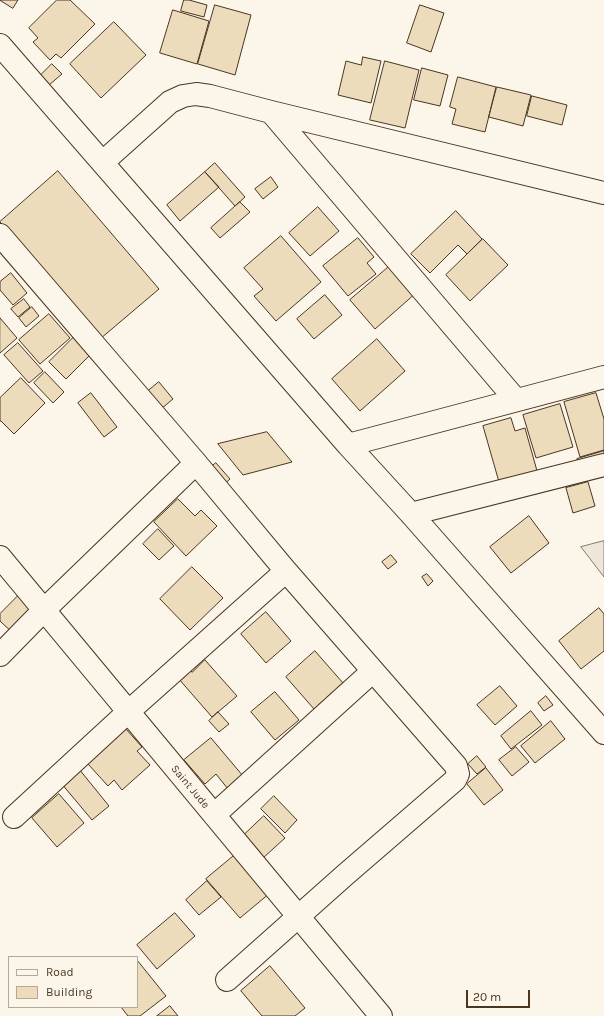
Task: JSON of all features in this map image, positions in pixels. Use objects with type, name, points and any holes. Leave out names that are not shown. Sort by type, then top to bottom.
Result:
[{"type":"street","points":[[0,45],[348,445],[411,514],[604,733]]},
{"type":"street","points":[[103,162],[170,102],[183,96],[196,94],[210,96],[604,193]]},
{"type":"street","points":[[270,112],[516,400]]},
{"type":"street","points":[[4,249],[196,463],[286,571],[374,670],[456,766],[458,774],[455,780],[228,980]]},
{"type":"street","points":[[348,445],[604,377]]},
{"type":"street","points":[[0,654],[196,463]]},
{"type":"street","points":[[411,514],[604,465]]},
{"type":"street","name":"Saint Jude","points":[[0,557],[381,1016]]},
{"type":"street","points":[[14,817],[128,712],[286,571]]},
{"type":"street","points":[[214,815],[374,670]]},
{"type":"shaded area","points":[[604,541],[604,577],[581,547]]},
{"type":"building","points":[[0,0],[18,0],[13,8]]},
{"type":"building","points":[[57,0],[70,0],[95,24],[61,58],[56,54],[50,60],[33,42],[38,38],[29,28]]},
{"type":"building","points":[[184,0],[207,5],[204,17],[181,11]]},
{"type":"building","points":[[215,5],[251,15],[235,75],[198,64]]},
{"type":"building","points":[[420,5],[444,13],[431,52],[407,43]]},
{"type":"building","points":[[173,10],[209,21],[197,64],[160,53]]},
{"type":"building","points":[[114,22],[146,55],[101,98],[70,64]]},
{"type":"building","points":[[363,57],[381,61],[371,103],[338,95],[346,61],[361,65]]},
{"type":"building","points":[[385,61],[419,70],[405,128],[370,120]]},
{"type":"building","points":[[52,64],[62,74],[49,85],[40,76]]},
{"type":"building","points":[[422,68],[448,75],[440,106],[414,100]]},
{"type":"building","points":[[458,77],[496,87],[485,132],[452,124],[456,109],[450,107]]},
{"type":"building","points":[[497,87],[531,95],[523,126],[489,117]]},
{"type":"building","points":[[532,96],[567,105],[562,125],[527,116]]},
{"type":"building","points":[[215,163],[245,197],[235,206],[205,172]]},
{"type":"building","points":[[58,171],[159,289],[100,339],[0,222]]},
{"type":"building","points":[[205,172],[219,187],[180,221],[167,205]]},
{"type":"building","points":[[271,177],[278,187],[263,199],[255,189]]},
{"type":"building","points":[[240,202],[250,212],[220,238],[211,228]]},
{"type":"building","points":[[318,207],[339,231],[310,256],[289,233]]},
{"type":"building","points":[[456,211],[482,239],[467,254],[458,245],[430,273],[411,254]]},
{"type":"building","points":[[281,236],[321,282],[276,321],[254,296],[263,289],[244,268]]},
{"type":"building","points":[[358,238],[374,257],[367,263],[376,274],[348,296],[323,266]]},
{"type":"building","points":[[483,239],[508,265],[470,301],[446,275]]},
{"type":"building","points":[[391,265],[416,293],[375,329],[350,300]]},
{"type":"building","points":[[11,273],[27,293],[13,305],[0,290],[0,282]]},
{"type":"building","points":[[325,295],[342,315],[314,339],[297,319]]},
{"type":"building","points":[[24,299],[30,307],[18,317],[11,309]]},
{"type":"building","points":[[32,307],[39,316],[26,327],[19,318]]},
{"type":"building","points":[[49,314],[70,338],[40,364],[19,340]]},
{"type":"building","points":[[0,318],[17,338],[0,353]]},
{"type":"building","points":[[75,336],[92,353],[66,379],[49,362]]},
{"type":"building","points":[[377,339],[405,371],[360,411],[332,379]]},
{"type":"building","points":[[18,343],[43,371],[29,383],[4,355]]},
{"type":"building","points":[[45,372],[64,392],[53,403],[34,383]]},
{"type":"building","points":[[21,378],[45,403],[14,434],[0,421],[0,398]]},
{"type":"building","points":[[159,382],[173,399],[161,409],[147,392]]},
{"type":"building","points":[[91,393],[117,427],[104,437],[78,403]]},
{"type":"building","points":[[596,393],[604,419],[604,450],[580,457],[564,402]]},
{"type":"building","points":[[560,404],[573,447],[536,458],[523,415]]},
{"type":"building","points":[[511,418],[515,431],[525,428],[539,478],[501,489],[483,426]]},
{"type":"building","points":[[267,432],[292,462],[243,475],[218,444]]},
{"type":"building","points":[[604,451],[604,461],[580,468],[577,459]]},
{"type":"building","points":[[216,463],[230,479],[220,488],[206,471]]},
{"type":"building","points":[[588,482],[595,506],[573,513],[566,488]]},
{"type":"building","points":[[178,499],[195,516],[201,510],[217,526],[186,556],[154,522]]},
{"type":"building","points":[[529,516],[549,543],[511,573],[490,547]]},
{"type":"building","points":[[158,529],[174,546],[159,560],[143,544]]},
{"type":"building","points":[[391,555],[397,562],[388,569],[382,562]]},
{"type":"building","points":[[192,567],[223,598],[190,630],[160,599]]},
{"type":"building","points":[[427,574],[433,581],[428,586],[422,577]]},
{"type":"building","points":[[18,596],[35,614],[15,635],[0,621],[0,614]]},
{"type":"building","points":[[599,608],[604,614],[604,651],[581,669],[559,641]]},
{"type":"building","points":[[266,612],[291,641],[266,663],[241,634]]},
{"type":"building","points":[[315,651],[343,683],[314,709],[286,677]]},
{"type":"building","points":[[205,660],[237,696],[212,717],[178,678],[189,668],[192,672]]},
{"type":"building","points":[[500,686],[517,706],[495,725],[477,705]]},
{"type":"building","points":[[275,692],[299,720],[275,740],[251,712]]},
{"type":"building","points":[[546,696],[553,705],[544,711],[538,703]]},
{"type":"building","points":[[531,711],[542,725],[511,749],[501,736]]},
{"type":"building","points":[[218,712],[229,724],[219,732],[209,721]]},
{"type":"building","points":[[551,721],[565,739],[535,763],[521,746]]},
{"type":"building","points":[[126,729],[142,747],[137,751],[150,765],[122,790],[114,780],[108,786],[88,764]]},
{"type":"building","points":[[211,738],[243,776],[228,789],[216,774],[205,784],[184,760]]},
{"type":"building","points":[[516,747],[529,762],[512,776],[499,760]]},
{"type":"building","points":[[477,756],[486,767],[477,774],[468,764]]},
{"type":"building","points":[[486,768],[503,790],[484,805],[467,784]]},
{"type":"building","points":[[79,769],[109,806],[92,820],[61,783]]},
{"type":"building","points":[[59,794],[84,823],[57,847],[32,818]]},
{"type":"building","points":[[274,796],[297,820],[285,833],[261,809]]},
{"type":"building","points":[[264,816],[285,838],[263,858],[243,836]]},
{"type":"building","points":[[236,854],[270,893],[240,918],[206,879]]},
{"type":"building","points":[[207,881],[221,897],[199,915],[186,900]]},
{"type":"building","points":[[175,913],[195,936],[157,969],[137,945]]},
{"type":"building","points":[[138,961],[166,996],[140,1016],[128,1016],[122,1008],[138,1008]]},
{"type":"building","points":[[270,966],[305,1008],[295,1016],[262,1016],[241,991]]},
{"type":"building","points":[[170,1006],[178,1016],[157,1016]]}]
